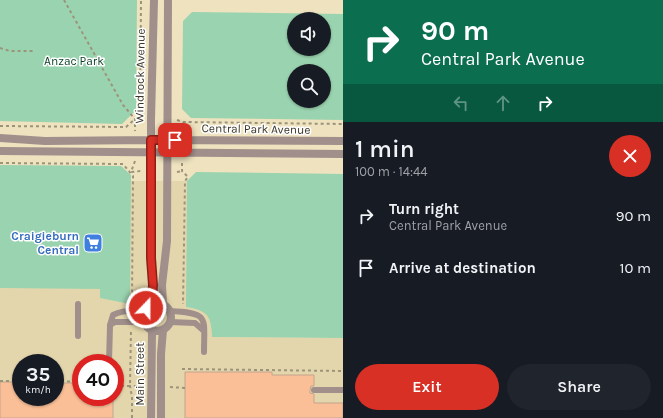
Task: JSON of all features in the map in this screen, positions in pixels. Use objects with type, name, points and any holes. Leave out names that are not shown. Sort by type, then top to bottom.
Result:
[{"type":"street","name":"Windrock Avenue","points":[[152,153],[151,119],[154,0]]},
{"type":"street","points":[[162,303],[162,285],[167,241],[168,0]]},
{"type":"street","name":"Central Park Avenue","points":[[0,138],[45,141],[343,141]]},
{"type":"street","name":"Central Park Avenue","points":[[0,151],[343,154]]},
{"type":"street","points":[[152,153],[151,250],[153,285],[152,303],[144,311],[143,318],[146,326],[152,330],[163,330],[170,322],[170,311],[162,303],[152,303]]},
{"type":"street","name":"Main Street","points":[[152,330],[152,418]]},
{"type":"street","name":"Main Street","points":[[161,418],[161,354],[163,330]]},
{"type":"lane","points":[[78,304],[78,336]]},
{"type":"lane","points":[[109,354],[110,325],[113,315],[118,312],[132,310],[144,311]]},
{"type":"lane","points":[[170,311],[201,316],[204,321],[204,352]]},
{"type":"lane","points":[[110,325],[115,322],[144,322]]},
{"type":"lane","points":[[170,322],[195,323],[204,331]]},
{"type":"lane","points":[[314,390],[343,390]]},
{"type":"path","points":[[64,0],[123,105],[135,120]]},
{"type":"path","points":[[140,119],[141,0]]},
{"type":"path","points":[[0,48],[10,51],[33,51]]},
{"type":"path","points":[[0,126],[126,127],[135,120],[151,119]]},
{"type":"path","points":[[167,119],[183,122],[343,124]]},
{"type":"path","points":[[183,122],[183,140]]},
{"type":"path","points":[[183,152],[182,172],[188,177],[184,181],[183,312]]},
{"type":"path","points":[[0,162],[123,164],[131,172],[133,176],[132,310]]},
{"type":"path","points":[[124,386],[130,386],[131,322]]},
{"type":"path","points":[[182,369],[343,371]]},
{"type":"path","points":[[0,381],[12,381]]},
{"type":"path","points":[[132,397],[132,418]]},
{"type":"shaded area","name":"Craigieburn Central","points":[[0,181],[187,181],[186,307],[205,312],[209,317],[211,324],[212,337],[343,338],[343,418],[0,418]]},
{"type":"green space","name":"Anzac Park","points":[[0,0],[137,0],[136,110],[122,124],[0,121]]},
{"type":"green space","points":[[192,12],[287,13],[287,56],[331,56],[331,14],[343,14],[343,120],[191,118],[182,109],[183,21]]},
{"type":"green space","points":[[0,165],[121,166],[131,175],[130,304],[100,298],[100,289],[0,288]]},
{"type":"green space","points":[[196,172],[343,174],[343,338],[212,337],[211,324],[207,315],[199,310],[186,307],[187,181]]},
{"type":"building","points":[[185,372],[272,372],[272,375],[314,375],[314,386],[311,386],[310,393],[314,394],[314,403],[343,403],[343,418],[185,418]]},
{"type":"building","points":[[0,382],[12,382],[12,406],[64,406],[64,383],[72,383],[72,406],[113,406],[113,418],[0,418]]},
{"type":"place","name":"Craigieburn Central","points":[[93,243]]},
{"type":"route","points":[[146,308],[152,303],[153,285],[151,258],[151,140],[175,140]]}]
